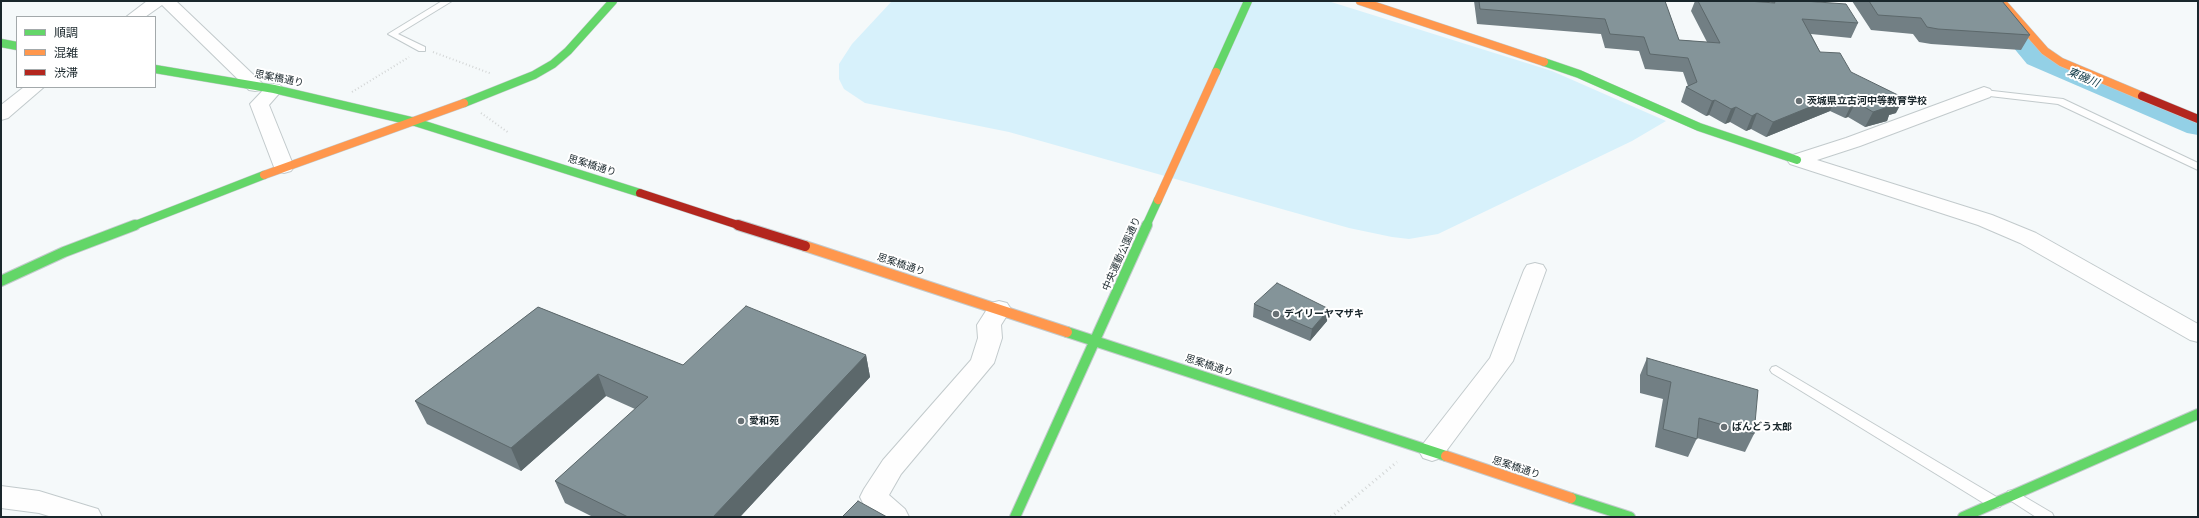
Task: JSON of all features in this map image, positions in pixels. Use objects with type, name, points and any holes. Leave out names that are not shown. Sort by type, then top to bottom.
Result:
[{"type":"street","points":[[136,16],[158,1]]},
{"type":"street","points":[[167,1],[255,86]]},
{"type":"street","points":[[1,281],[64,252],[168,210],[284,166],[415,122],[506,86],[553,64],[568,51],[613,1]]},
{"type":"street","name":"中央運動公園通り","points":[[1015,517],[1248,1]]},
{"type":"street","points":[[1360,1],[1579,74],[1699,127],[1985,220],[2028,238],[2198,334]]},
{"type":"street","points":[[2001,1],[2045,51],[2061,62],[2198,119]]},
{"type":"street","points":[[1,43],[16,46]]},
{"type":"street","name":"思案橋通り","points":[[156,69],[274,89],[415,122],[1000,309],[1630,517]]},
{"type":"street","points":[[1,114],[34,88]]},
{"type":"street","points":[[274,89],[259,104],[284,166]]},
{"type":"street","points":[[1797,160],[1853,142],[1984,93]]},
{"type":"street","points":[[1424,449],[1501,361],[1535,270]]},
{"type":"street","points":[[895,517],[874,497],[892,467],[982,363],[990,338],[989,325],[1000,309]]},
{"type":"street","points":[[1963,517],[2198,414]]},
{"type":"street","points":[[1,497],[39,502],[88,517]]},
{"type":"lane","points":[[422,49],[392,34],[448,1]]},
{"type":"lane","points":[[1984,93],[2046,98],[2060,101],[2198,167]]},
{"type":"lane","points":[[1776,370],[1995,503]]},
{"type":"lane","points":[[2013,495],[2047,517]]},
{"type":"path","points":[[334,102],[422,49],[492,74],[506,86]]},
{"type":"path","points":[[466,102],[519,140],[516,154]]},
{"type":"path","points":[[1331,517],[1424,449]]},
{"type":"shaded area","points":[[892,1],[1328,1],[1552,71],[1666,121],[1632,141],[1438,234],[1409,239],[1392,237],[1349,228],[1009,132],[865,103],[844,89],[839,79],[839,64],[852,44]]},
{"type":"building","points":[[1479,1],[1665,1],[1679,40],[1720,43],[1698,1],[1748,1],[1775,3],[1774,1],[1804,1],[1846,4],[1858,23],[1802,19],[1820,52],[1840,53],[1851,72],[1904,98],[1889,103],[1894,105],[1873,112],[1856,102],[1852,103],[1837,96],[1773,122],[1757,113],[1752,116],[1736,107],[1731,109],[1686,87],[1697,82],[1688,58],[1650,54],[1644,37],[1610,34],[1605,19],[1480,9]]},
{"type":"building","points":[[1869,1],[2002,1],[2030,35],[1927,27],[1921,18],[1878,15]]},
{"type":"building","points":[[1277,283],[1329,309],[1312,329],[1254,304]]},
{"type":"building","name":"愛和苑","points":[[746,306],[866,355],[713,517],[628,517],[555,481],[648,397],[598,374],[511,448],[415,401],[538,307],[683,365]]},
{"type":"building","points":[[1647,358],[1758,390],[1754,434],[1699,418],[1697,439],[1663,429],[1671,382],[1647,375]]},
{"type":"building","points":[[858,501],[887,517],[842,517]]},
{"type":"waterway","name":"東磯川","points":[[1988,1],[2037,58],[2198,126]]},
{"type":"traffic: fast","points":[[464,103],[534,75],[553,64],[568,51],[613,1]]},
{"type":"traffic: fast","points":[[1216,72],[1248,1]]},
{"type":"traffic: fast","points":[[1,43],[16,46]]},
{"type":"traffic: fast","points":[[1544,62],[1579,74],[1699,127],[1797,160]]},
{"type":"traffic: fast","points":[[156,69],[274,89],[415,122],[640,193]]},
{"type":"traffic: fast","points":[[1,281],[64,252],[264,175]]},
{"type":"traffic: fast","points":[[1015,517],[1158,200]]},
{"type":"traffic: fast","points":[[1067,332],[1446,456]]},
{"type":"traffic: fast","points":[[1963,517],[2198,414]]},
{"type":"traffic: fast","points":[[1571,498],[1630,517]]},
{"type":"traffic: slow","points":[[1360,1],[1544,62]]},
{"type":"traffic: slow","points":[[2001,1],[2045,51],[2061,62],[2142,96]]},
{"type":"traffic: slow","points":[[1158,200],[1216,72]]},
{"type":"traffic: slow","points":[[264,175],[415,122],[464,103]]},
{"type":"traffic: slow","points":[[805,246],[1067,332]]},
{"type":"traffic: slow","points":[[1446,456],[1571,498]]},
{"type":"traffic: jam","points":[[2142,96],[2198,119]]},
{"type":"traffic: jam","points":[[640,193],[805,246]]},
{"type":"place","name":"茨城県立古河中等教育学校","points":[[1799,101]]},
{"type":"place","name":"デイリーヤマザキ","points":[[1276,314]]},
{"type":"place","name":"愛和苑","points":[[741,421]]},
{"type":"place","name":"ばんどう太郎","points":[[1724,427]]}]
